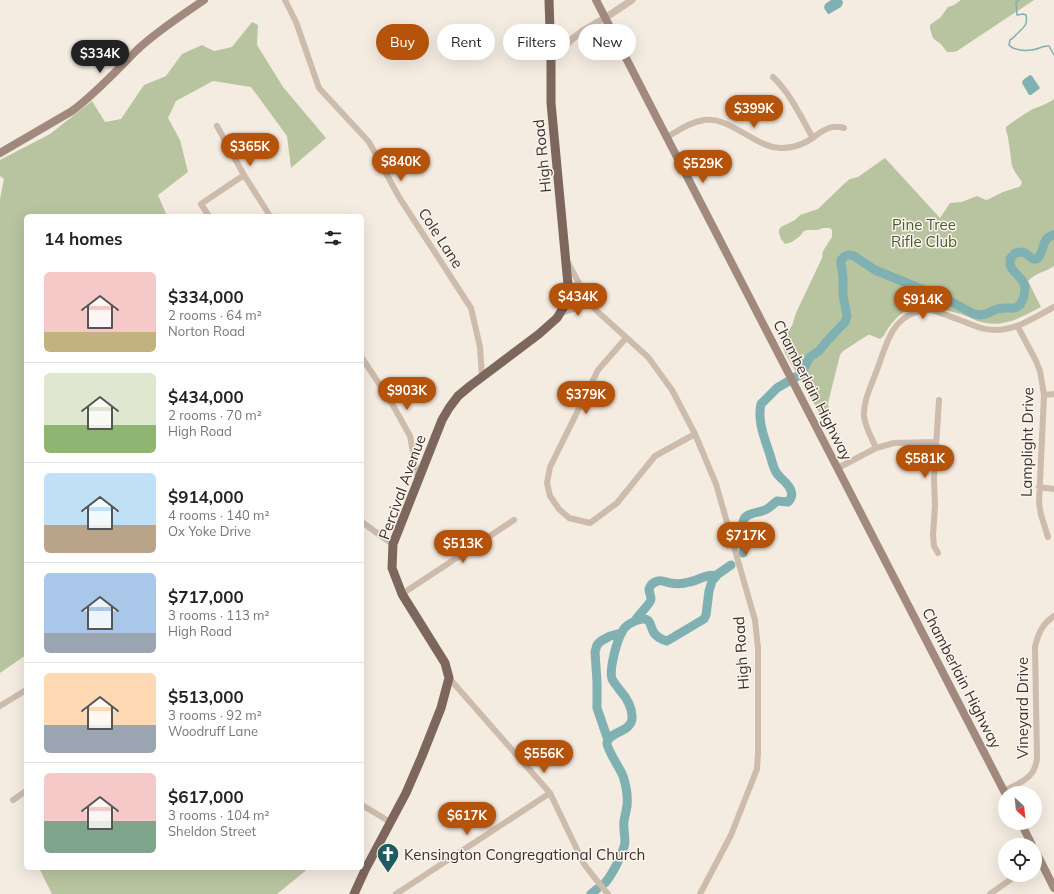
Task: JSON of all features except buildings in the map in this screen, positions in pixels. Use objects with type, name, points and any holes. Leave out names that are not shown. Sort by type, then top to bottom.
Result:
[{"type":"main road","points":[[0,153],[72,111],[96,92],[148,41],[180,16],[204,0]]},
{"type":"main road","name":"High Road","points":[[549,0],[550,24]]},
{"type":"main road","name":"Chamberlain Highway","points":[[596,0],[1002,786]]},
{"type":"main road","name":"High Road","points":[[551,60],[551,103],[565,256]]},
{"type":"main road","name":"Percival Avenue","points":[[449,678],[445,663],[402,594],[392,568],[393,544],[442,420],[449,408],[458,396],[482,376],[539,334],[561,313],[565,306],[568,285],[565,256]]},
{"type":"main road","points":[[354,894],[365,870],[406,793],[441,708],[449,678]]},
{"type":"main road","points":[[1042,868],[1054,888]]},
{"type":"street","name":"Cole Lane","points":[[285,0],[296,22],[319,88],[369,142],[399,197],[471,308],[480,347],[482,376]]},
{"type":"street","points":[[570,41],[584,30],[632,0]]},
{"type":"street","points":[[773,77],[786,91],[813,138]]},
{"type":"street","points":[[667,137],[694,122],[707,119],[719,121],[768,146],[776,148],[791,148],[799,146],[829,128],[844,128]]},
{"type":"street","points":[[217,126],[244,175],[269,214]]},
{"type":"street","points":[[208,214],[201,204],[244,175]]},
{"type":"street","name":"High Road","points":[[565,256],[590,304],[648,357],[672,390],[695,434],[716,484],[755,617],[758,656],[757,769],[731,835],[700,894]]},
{"type":"street","points":[[561,313],[590,304]]},
{"type":"street","points":[[876,448],[864,417],[867,396],[893,330],[900,320],[919,311],[930,310],[940,312],[986,330],[1006,330],[1018,327],[1054,307]]},
{"type":"street","name":"Lamplight Drive","points":[[1018,327],[1040,371],[1044,395],[1039,503],[1048,537]]},
{"type":"street","points":[[626,338],[598,370],[550,467],[547,483],[550,496],[559,509],[568,518],[590,522],[617,503],[655,456],[695,434]]},
{"type":"street","points":[[364,361],[390,400],[410,436],[418,479]]},
{"type":"street","points":[[1044,395],[1054,394]]},
{"type":"street","points":[[938,552],[934,546],[933,535],[935,506],[934,478],[939,400]]},
{"type":"street","points":[[838,468],[876,448],[894,442],[936,442]]},
{"type":"street","points":[[1039,487],[1054,489]]},
{"type":"street","points":[[402,594],[514,520]]},
{"type":"street","points":[[364,523],[393,544]]},
{"type":"street","name":"Vineyard Drive","points":[[1014,786],[1031,774],[1036,766],[1034,648],[1039,632],[1054,616]]},
{"type":"street","points":[[449,678],[550,793],[584,864],[608,894]]},
{"type":"street","points":[[0,706],[24,691]]},
{"type":"street","points":[[13,800],[24,793]]},
{"type":"street","points":[[396,894],[550,793]]},
{"type":"street","points":[[364,805],[390,822]]},
{"type":"street","points":[[990,894],[1007,882]]},
{"type":"green space","points":[[961,0],[1034,0],[957,51],[947,52],[941,44],[933,38],[930,25],[940,18],[948,7]]},
{"type":"green space","points":[[252,22],[258,25],[257,45],[283,87],[326,138],[291,168],[287,136],[251,87],[213,81],[176,101],[168,118],[180,140],[188,172],[158,195],[166,214],[24,214],[24,656],[0,673],[0,199],[4,179],[0,176],[0,160],[50,134],[92,101],[105,122],[121,119],[144,85],[166,76],[182,54],[202,45],[214,51],[232,47]]},
{"type":"green space","name":"Pine Tree Rifle Club","points":[[1054,99],[1054,266],[1035,275],[1028,281],[1041,307],[1010,321],[995,324],[977,321],[961,314],[930,306],[921,305],[911,308],[895,319],[880,339],[868,335],[843,351],[840,355],[828,403],[829,409],[825,415],[822,416],[785,353],[781,341],[792,326],[796,313],[822,258],[823,251],[832,237],[832,230],[830,228],[824,228],[807,230],[792,242],[785,244],[779,233],[781,227],[795,220],[800,215],[818,209],[850,179],[858,177],[885,158],[940,218],[950,203],[962,202],[977,196],[986,200],[1003,192],[1019,187],[1022,182],[1012,166],[1006,127],[1033,109],[1047,104]]},
{"type":"green space","points":[[40,870],[307,870],[277,894],[52,894]]},
{"type":"water","points":[[831,0],[842,0],[843,3],[841,7],[828,14],[824,8],[825,4]]},
{"type":"water","points":[[1030,75],[1040,88],[1029,95],[1022,83],[1023,80]]},
{"type":"waterway","points":[[1019,0],[1016,2],[1017,15],[1026,15],[1026,24],[1010,40],[1009,45],[1016,49],[1026,50],[1049,46],[1054,55]]},
{"type":"waterway","points":[[743,553],[744,546],[742,527],[744,519],[748,515],[770,507],[777,501],[788,502],[792,496],[790,488],[773,466],[761,423],[761,404],[777,388],[801,374],[810,357],[819,351],[845,322],[847,316],[843,295],[841,260],[845,256],[854,256],[875,270],[946,299],[974,314],[980,315],[997,309],[1015,308],[1020,305],[1024,297],[1025,286],[1022,280],[1012,269],[1010,259],[1015,253],[1022,252],[1033,259],[1037,259],[1040,256],[1047,239],[1054,235]]},
{"type":"waterway","points":[[605,883],[617,863],[625,842],[624,824],[627,806],[626,787],[623,776],[609,750],[607,743],[611,736],[628,727],[632,719],[628,703],[612,679],[611,674],[620,636],[623,629],[630,623],[636,620],[645,619],[649,621],[655,635],[667,641],[704,619],[712,581],[718,574],[731,565]]},
{"type":"waterway","points":[[635,621],[650,601],[651,598],[649,589],[655,582],[661,581],[682,583],[705,576],[716,576]]},
{"type":"waterway","points":[[608,740],[597,708],[595,652],[597,645],[601,641],[610,636],[621,633]]},
{"type":"waterway","points":[[591,894],[597,889]]},
{"type":"place","name":"Kensington Congregational Church","points":[[388,874]]}]
